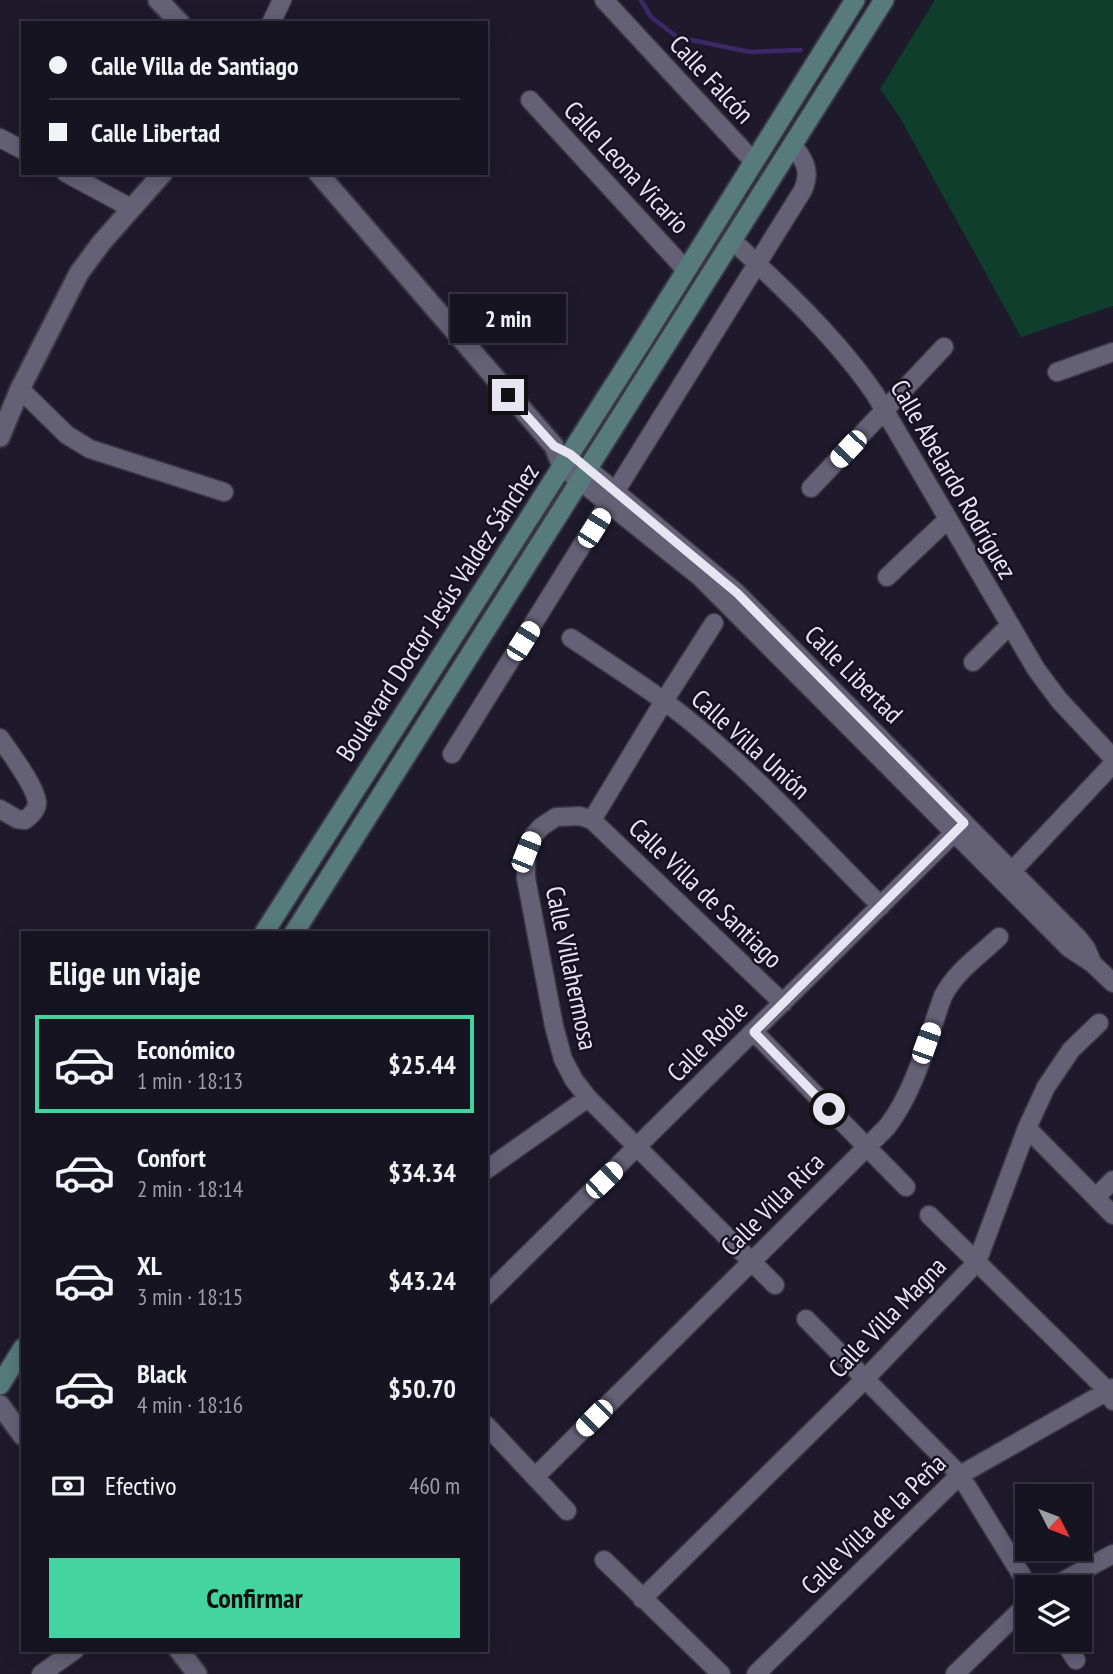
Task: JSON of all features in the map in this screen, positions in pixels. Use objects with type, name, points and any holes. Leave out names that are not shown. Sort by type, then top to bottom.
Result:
[{"type":"main road","name":"Boulevard Doctor Jesús Valdez Sánchez","points":[[265,931],[562,455],[686,270],[855,0]]},
{"type":"main road","name":"Boulevard Doctor Jesús Valdez Sánchez","points":[[296,931],[884,0]]},
{"type":"main road","points":[[338,815],[360,827]]},
{"type":"main road","points":[[0,1385],[21,1351]]},
{"type":"street","points":[[158,0],[178,21]]},
{"type":"street","points":[[272,21],[282,0]]},
{"type":"street","name":"Calle Falcón","points":[[604,0],[754,162]]},
{"type":"street","name":"Calle Leona Vicario","points":[[530,100],[686,270]]},
{"type":"street","points":[[0,138],[21,149]]},
{"type":"street","points":[[452,754],[758,265],[807,181],[806,163],[793,145]]},
{"type":"street","points":[[70,175],[131,208]]},
{"type":"street","points":[[0,437],[20,389],[74,282],[91,255],[161,175]]},
{"type":"street","name":"Calle Libertad","points":[[320,175],[562,455],[678,550],[729,605],[959,828],[1069,948],[1092,963],[1113,984]]},
{"type":"street","name":"Calle Abelardo Rodríguez","points":[[732,240],[844,351],[884,410],[947,520],[1053,693],[1113,758]]},
{"type":"street","points":[[811,488],[944,347]]},
{"type":"street","points":[[1057,372],[1113,352]]},
{"type":"street","points":[[20,389],[67,435],[90,449],[224,492]]},
{"type":"street","points":[[887,577],[947,520]]},
{"type":"street","points":[[592,820],[714,623]]},
{"type":"street","points":[[973,662],[1010,625]]},
{"type":"street","name":"Calle Villa Unión","points":[[571,638],[664,701],[731,757],[881,906]]},
{"type":"street","points":[[0,809],[17,819],[25,820],[33,813],[37,804],[34,793],[3,751]]},
{"type":"street","points":[[1012,871],[1113,764]]},
{"type":"street","name":"Calle Villahermosa","points":[[592,820],[566,815],[548,821],[533,836],[526,852],[526,868],[554,1026],[563,1059],[574,1080],[589,1098],[775,1285]]},
{"type":"street","name":"Calle Villa de Santiago","points":[[592,820],[783,1003]]},
{"type":"street","name":"Calle Libertad","points":[[959,828],[1012,871],[1078,938],[1092,963]]},
{"type":"street","name":"Calle Roble","points":[[488,1294],[959,828]]},
{"type":"street","name":"Calle Villa Rica","points":[[535,1477],[867,1147],[899,1111],[949,984],[999,937]]},
{"type":"street","name":"Calle Villa Magna","points":[[642,1599],[865,1379],[977,1262],[1027,1128],[1046,1087],[1059,1064],[1099,1023]]},
{"type":"street","points":[[754,1032],[906,1187]]},
{"type":"street","points":[[488,1169],[589,1098]]},
{"type":"street","points":[[1027,1128],[1113,1215]]},
{"type":"street","points":[[1097,1196],[1113,1180]]},
{"type":"street","points":[[929,1215],[1111,1393]]},
{"type":"street","points":[[806,1319],[960,1475],[1022,1575]]},
{"type":"street","name":"Calle Villa de la Peña","points":[[756,1674],[960,1475],[1111,1393]]},
{"type":"street","points":[[0,1405],[21,1433]]},
{"type":"street","points":[[488,1427],[567,1511]]},
{"type":"street","points":[[1074,1575],[1113,1554]]},
{"type":"street","points":[[604,1560],[721,1674]]},
{"type":"street","points":[[955,1674],[1015,1616]]},
{"type":"street","points":[[41,1674],[72,1652]]},
{"type":"street","points":[[180,1652],[197,1674]]},
{"type":"street","points":[[1071,1652],[1076,1660]]},
{"type":"green space","points":[[935,0],[1113,0],[1113,306],[1021,337],[899,116],[880,89]]},
{"type":"waterway","points":[[641,0],[651,17],[677,37],[750,52],[801,50]]},
{"type":"route","points":[[508,395],[554,446],[570,454],[737,593],[964,823],[754,1032],[829,1109]]}]
